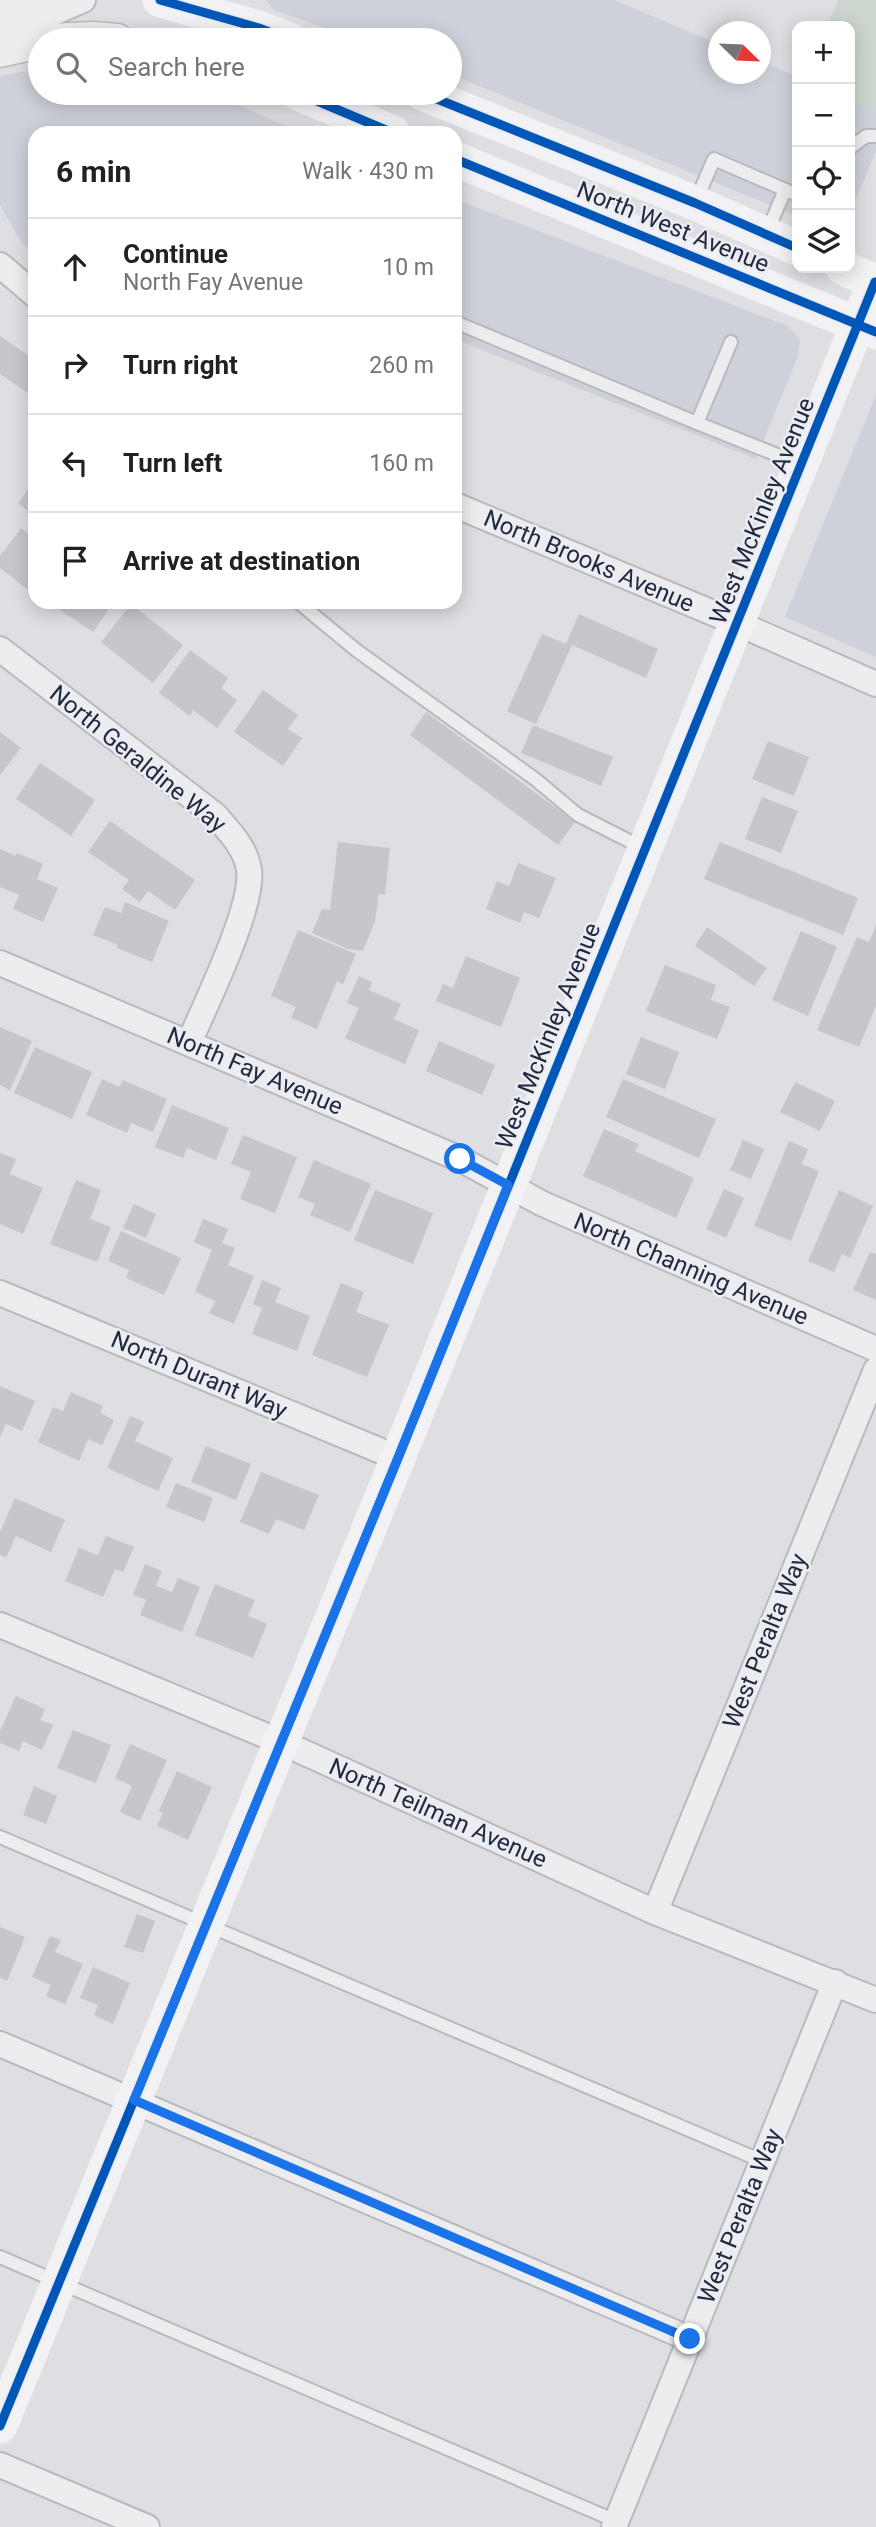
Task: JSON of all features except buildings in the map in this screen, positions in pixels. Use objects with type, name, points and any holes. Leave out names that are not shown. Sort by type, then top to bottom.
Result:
[{"type":"main road","points":[[160,0],[265,23]]},
{"type":"main road","points":[[326,105],[376,126]]},
{"type":"main road","points":[[381,105],[400,112],[410,112],[420,105]]},
{"type":"main road","name":"North West Avenue","points":[[451,105],[782,241]]},
{"type":"main road","points":[[462,135],[543,164],[631,177]]},
{"type":"main road","name":"North West Avenue","points":[[462,162],[867,328]]},
{"type":"main road","points":[[855,273],[876,282]]},
{"type":"main road","name":"West McKinley Avenue","points":[[0,2426],[398,1458],[801,465],[867,328],[876,282]]},
{"type":"street","points":[[0,11],[64,0]]},
{"type":"street","points":[[0,29],[44,17],[83,0]]},
{"type":"street","points":[[0,51],[28,45]]},
{"type":"street","points":[[0,265],[28,289]]},
{"type":"street","name":"North Brooks Avenue","points":[[462,508],[876,684]]},
{"type":"street","name":"North Geraldine Way","points":[[0,649],[215,815],[237,840],[249,870],[246,905],[189,1043]]},
{"type":"street","name":"North Fay Avenue","points":[[0,963],[460,1159],[508,1185]]},
{"type":"street","name":"North Channing Avenue","points":[[508,1185],[543,1204],[876,1349]]},
{"type":"street","name":"North Durant Way","points":[[0,1293],[398,1458]]},
{"type":"street","name":"West Peralta Way","points":[[655,1912],[876,1370]]},
{"type":"street","name":"North Teilman Avenue","points":[[0,1625],[281,1742],[655,1912],[876,2000]]},
{"type":"street","name":"West Peralta Way","points":[[615,2524],[835,1982]]},
{"type":"street","points":[[0,2044],[690,2339]]},
{"type":"street","points":[[0,2465],[148,2527]]},
{"type":"lane","points":[[851,147],[866,136],[876,136]]},
{"type":"lane","points":[[695,203],[714,159],[791,193],[782,241]]},
{"type":"lane","points":[[462,325],[696,424],[801,465]]},
{"type":"lane","points":[[696,424],[731,342]]},
{"type":"lane","points":[[306,609],[356,650],[535,779],[578,815],[645,849]]},
{"type":"lane","points":[[0,1837],[762,2161]]},
{"type":"lane","points":[[0,2256],[615,2524]]},
{"type":"shaded area","points":[[266,0],[614,0],[708,40],[708,84],[771,84],[771,65],[792,75],[792,214],[462,79],[462,28],[324,28],[274,10]]},
{"type":"shaded area","points":[[838,0],[876,0],[876,110],[855,101],[855,21],[829,21]]},
{"type":"shaded area","points":[[28,71],[28,105],[238,105],[285,126],[28,126],[28,249],[21,242],[0,205],[0,76]]},
{"type":"shaded area","points":[[855,101],[876,110],[876,151],[855,201]]},
{"type":"shaded area","points":[[462,202],[788,326],[800,339],[798,356],[756,459],[462,342]]},
{"type":"shaded area","points":[[876,395],[876,657],[785,617]]},
{"type":"cycle path","points":[[160,0],[259,28]]},
{"type":"cycle path","points":[[326,105],[376,126]]},
{"type":"cycle path","points":[[452,105],[695,203],[792,246]]},
{"type":"cycle path","points":[[462,162],[876,332]]},
{"type":"cycle path","points":[[0,2426],[398,1458],[875,282]]},
{"type":"route","points":[[460,1159],[508,1185],[134,2100],[690,2339]]}]
